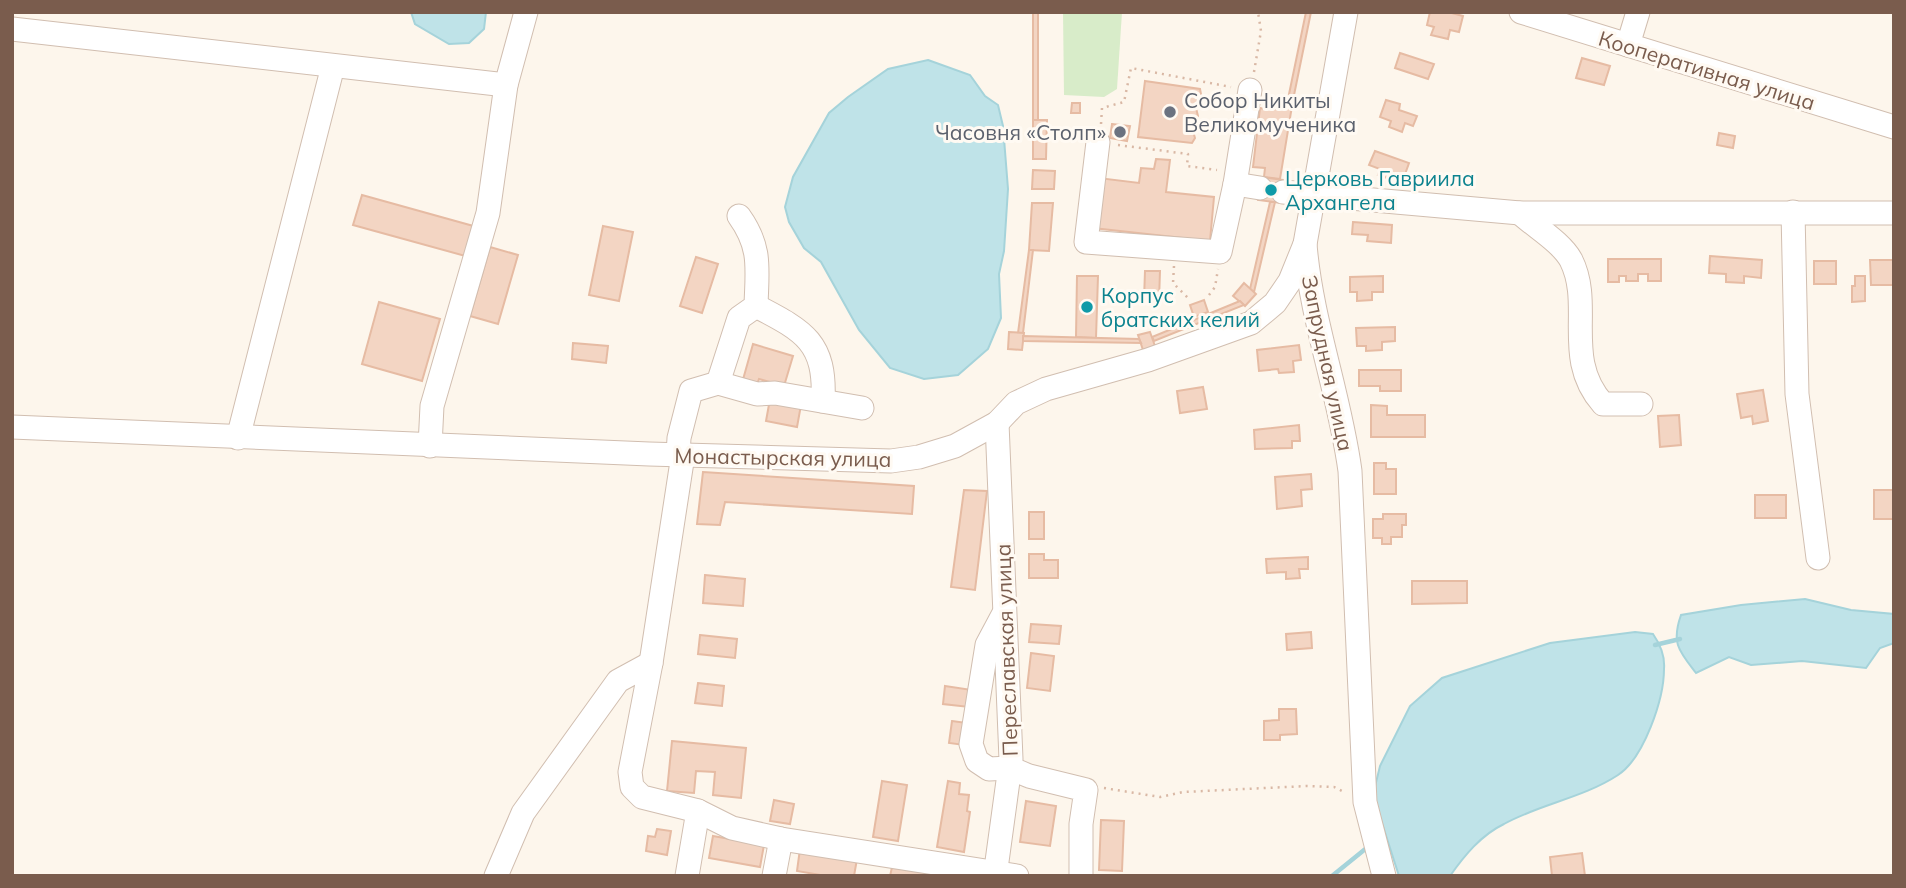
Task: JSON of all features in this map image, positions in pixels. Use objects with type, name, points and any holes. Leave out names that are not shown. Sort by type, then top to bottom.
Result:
[{"type":"street","points":[[430,446],[432,405],[488,213],[506,85],[526,12]]},
{"type":"street","name":"Запрудная улица","points":[[1346,12],[1305,244],[1307,272],[1344,426],[1350,471],[1365,802],[1384,876]]},
{"type":"street","name":"Кооперативная улица","points":[[1521,12],[1894,127]]},
{"type":"street","points":[[1628,45],[1638,12]]},
{"type":"street","points":[[12,29],[506,85]]},
{"type":"street","points":[[238,438],[333,66]]},
{"type":"street","points":[[1098,142],[1086,242],[1220,252],[1236,178],[1250,90]]},
{"type":"street","points":[[1236,178],[1259,188]]},
{"type":"street","points":[[1283,192],[1520,212],[1894,213]]},
{"type":"street","points":[[1520,212],[1569,257],[1576,272],[1580,290],[1580,346],[1584,372],[1592,392],[1603,404],[1641,404]]},
{"type":"street","points":[[1793,212],[1797,394],[1818,558]]},
{"type":"street","points":[[738,216],[750,231],[757,252],[756,306]]},
{"type":"street","name":"Монастырская улица","points":[[12,426],[430,446],[891,461],[919,457],[956,446],[997,423],[1016,403],[1046,389],[1149,360],[1251,323],[1275,303],[1290,281],[1305,244]]},
{"type":"street","points":[[718,383],[739,318],[756,306]]},
{"type":"street","points":[[756,306],[785,321],[807,339],[820,356],[824,379],[823,401]]},
{"type":"street","points":[[862,408],[775,393],[757,394],[718,383],[691,391],[678,438],[680,455],[651,663],[630,772],[632,787],[642,797],[698,811],[733,828],[781,839],[1003,874]]},
{"type":"street","name":"Переславская улица","points":[[997,423],[1010,768],[1003,874]]},
{"type":"street","points":[[1005,612],[987,645],[971,744],[977,761],[989,769],[1010,768],[1029,776],[1086,790],[1081,824],[1081,876]]},
{"type":"street","points":[[496,876],[523,813],[618,681],[651,663]]},
{"type":"street","points":[[687,876],[698,811]]},
{"type":"street","points":[[774,876],[781,839]]},
{"type":"path","points":[[1236,178],[1187,166],[1188,154],[1098,142],[1102,108],[1124,102],[1131,68],[1250,90],[1261,31],[1258,12]]},
{"type":"path","points":[[1175,248],[1173,283],[1189,299]]},
{"type":"path","points":[[1209,295],[1215,287],[1220,252]]},
{"type":"path","points":[[1086,790],[1109,788],[1160,797],[1183,792],[1307,786],[1334,788],[1365,802]]},
{"type":"green space","points":[[1063,12],[1122,12],[1117,89],[1104,97],[1064,95]]},
{"type":"water","points":[[411,12],[486,12],[484,29],[469,43],[449,44],[415,24]]},
{"type":"water","points":[[928,60],[970,75],[985,96],[998,105],[1003,126],[1008,189],[1004,251],[999,274],[1001,318],[988,349],[958,375],[924,379],[890,368],[859,330],[821,262],[804,248],[789,222],[785,207],[793,177],[829,113],[888,69]]},
{"type":"water","points":[[1805,599],[1851,610],[1894,614],[1894,643],[1880,648],[1866,668],[1802,661],[1751,665],[1729,657],[1696,673],[1678,646],[1677,633],[1681,615],[1741,605]]},
{"type":"water","points":[[1635,632],[1653,634],[1662,651],[1664,669],[1651,727],[1627,767],[1605,783],[1532,811],[1496,829],[1474,847],[1450,876],[1399,876],[1373,795],[1380,766],[1410,706],[1442,678],[1550,643]]},
{"type":"building","points":[[1033,12],[1038,12],[1038,120],[1033,120]]},
{"type":"building","points":[[1306,12],[1311,12],[1293,100],[1288,99]]},
{"type":"building","points":[[1430,12],[1448,12],[1463,16],[1459,32],[1450,30],[1448,39],[1431,35],[1434,27],[1427,25]]},
{"type":"building","points":[[1400,53],[1434,64],[1428,79],[1395,68]]},
{"type":"building","points":[[1582,58],[1610,66],[1604,85],[1576,78]]},
{"type":"building","name":"Собор Никиты Великомученика","points":[[1145,81],[1200,89],[1201,94],[1197,99],[1200,105],[1196,108],[1198,116],[1195,120],[1197,126],[1193,131],[1195,138],[1192,143],[1138,137]]},
{"type":"building","points":[[1265,97],[1293,100],[1280,179],[1264,177],[1265,168],[1253,167],[1260,108],[1264,109]]},
{"type":"building","points":[[1386,100],[1400,104],[1399,110],[1417,116],[1413,126],[1405,123],[1402,132],[1389,127],[1391,121],[1380,117]]},
{"type":"building","points":[[1072,103],[1080,103],[1080,113],[1071,113]]},
{"type":"building","points":[[1033,120],[1047,120],[1046,159],[1033,159]]},
{"type":"building","name":"Часовня «Столп»","points":[[1112,124],[1130,126],[1127,141],[1110,138]]},
{"type":"building","points":[[1719,133],[1735,136],[1733,148],[1717,145]]},
{"type":"building","points":[[1375,151],[1409,163],[1404,177],[1392,173],[1390,179],[1378,175],[1380,169],[1369,165]]},
{"type":"building","points":[[1156,159],[1170,160],[1166,192],[1214,197],[1210,241],[1093,228],[1099,178],[1139,183],[1141,168],[1154,169]]},
{"type":"building","points":[[1033,170],[1055,171],[1054,189],[1032,189]]},
{"type":"building","name":"Церковь Гавриила Архангела","points":[[1261,177],[1284,180],[1281,203],[1258,200]]},
{"type":"building","points":[[362,195],[477,227],[469,257],[353,225]]},
{"type":"building","points":[[1270,202],[1275,202],[1254,292],[1250,289]]},
{"type":"building","points":[[1032,203],[1053,203],[1049,251],[1029,250]]},
{"type":"building","points":[[1353,222],[1392,225],[1391,243],[1367,241],[1368,235],[1352,234]]},
{"type":"building","points":[[603,226],[633,232],[619,301],[589,295]]},
{"type":"building","points":[[490,247],[518,255],[498,324],[470,316]]},
{"type":"building","points":[[1029,250],[1033,250],[1023,333],[1018,333]]},
{"type":"building","points":[[1710,256],[1762,260],[1761,278],[1744,276],[1744,283],[1726,282],[1726,274],[1709,273]]},
{"type":"building","points":[[696,257],[718,264],[702,313],[680,306]]},
{"type":"building","points":[[1608,259],[1661,259],[1661,281],[1648,281],[1648,274],[1638,274],[1638,281],[1626,281],[1626,276],[1619,276],[1619,282],[1608,282]]},
{"type":"building","points":[[1870,260],[1894,260],[1894,285],[1871,285]]},
{"type":"building","points":[[1814,261],[1836,261],[1836,284],[1814,284]]},
{"type":"building","points":[[1145,271],[1160,271],[1159,301],[1144,300]]},
{"type":"building","name":"Корпус братских келий","points":[[1077,276],[1098,276],[1096,338],[1076,337]]},
{"type":"building","points":[[1383,276],[1383,292],[1372,292],[1372,300],[1357,301],[1357,292],[1350,292],[1350,277]]},
{"type":"building","points":[[1855,276],[1865,276],[1865,301],[1852,302]]},
{"type":"building","points":[[1244,283],[1256,294],[1245,306],[1233,296]]},
{"type":"building","points":[[1204,300],[1208,312],[1194,317],[1190,305]]},
{"type":"building","points":[[1240,301],[1244,305],[1154,341],[1152,337]]},
{"type":"building","points":[[379,302],[440,319],[422,381],[362,364]]},
{"type":"building","points":[[1395,327],[1395,341],[1382,342],[1382,350],[1366,351],[1366,346],[1357,346],[1356,328]]},
{"type":"building","points":[[1009,332],[1024,333],[1022,350],[1008,349]]},
{"type":"building","points":[[1150,332],[1155,346],[1143,350],[1138,335]]},
{"type":"building","points":[[1023,336],[1139,339],[1141,343],[1023,341]]},
{"type":"building","points":[[573,343],[608,346],[606,363],[572,359]]},
{"type":"building","points":[[753,344],[793,356],[784,386],[759,379],[756,387],[742,383]]},
{"type":"building","points":[[1299,345],[1301,360],[1293,361],[1294,372],[1279,373],[1278,369],[1259,371],[1257,350]]},
{"type":"building","points":[[1359,370],[1401,370],[1401,391],[1380,391],[1380,386],[1359,386]]},
{"type":"building","points":[[1203,387],[1207,409],[1180,413],[1177,391]]},
{"type":"building","points":[[1763,390],[1768,421],[1753,424],[1752,416],[1741,418],[1737,394]]},
{"type":"building","points":[[770,399],[801,405],[797,427],[766,421]]},
{"type":"building","points":[[1371,405],[1387,406],[1387,415],[1425,415],[1425,437],[1371,437]]},
{"type":"building","points":[[1679,415],[1681,445],[1660,447],[1658,416]]},
{"type":"building","points":[[1299,425],[1300,441],[1292,441],[1292,448],[1255,449],[1254,430]]},
{"type":"building","points":[[1374,463],[1386,463],[1386,469],[1396,469],[1396,494],[1374,494]]},
{"type":"building","points":[[703,472],[914,486],[912,514],[725,502],[720,525],[697,524]]},
{"type":"building","points":[[1311,474],[1312,489],[1301,490],[1302,506],[1277,509],[1275,477]]},
{"type":"building","points":[[964,490],[987,491],[975,590],[951,587]]},
{"type":"building","points":[[1874,490],[1894,490],[1894,519],[1874,519]]},
{"type":"building","points":[[1755,495],[1786,495],[1786,518],[1755,518]]},
{"type":"building","points":[[1029,512],[1044,512],[1044,539],[1029,539]]},
{"type":"building","points":[[1383,514],[1406,514],[1402,537],[1391,537],[1391,544],[1382,544],[1382,538],[1373,538],[1373,519],[1383,519]]},
{"type":"building","points":[[1029,554],[1044,554],[1044,560],[1058,560],[1058,578],[1029,578]]},
{"type":"building","points":[[1308,557],[1308,569],[1299,569],[1300,578],[1286,579],[1286,572],[1267,573],[1266,559]]},
{"type":"building","points":[[705,575],[745,579],[743,606],[703,603]]},
{"type":"building","points":[[1412,581],[1467,581],[1467,603],[1412,604]]},
{"type":"building","points":[[1031,624],[1061,626],[1059,644],[1029,642]]},
{"type":"building","points":[[1311,632],[1312,648],[1287,650],[1286,634]]},
{"type":"building","points":[[700,635],[737,639],[735,658],[698,654]]},
{"type":"building","points":[[1031,653],[1054,656],[1050,691],[1027,688]]},
{"type":"building","points":[[698,683],[724,686],[722,706],[695,703]]},
{"type":"building","points":[[945,686],[972,690],[969,707],[943,704]]},
{"type":"building","points":[[1279,709],[1296,709],[1297,734],[1280,735],[1280,740],[1264,740],[1264,721],[1279,720]]},
{"type":"building","points":[[952,721],[967,723],[964,745],[949,743]]},
{"type":"building","points":[[672,741],[746,748],[741,798],[713,795],[715,772],[696,771],[694,793],[667,791]]},
{"type":"building","points":[[882,781],[907,785],[898,841],[873,837]]},
{"type":"building","points":[[948,781],[960,783],[959,794],[969,795],[967,811],[970,812],[964,852],[937,847]]},
{"type":"building","points":[[774,800],[794,804],[790,824],[770,821]]},
{"type":"building","points":[[1026,801],[1056,806],[1050,846],[1020,842]]},
{"type":"building","points":[[1101,820],[1124,821],[1122,871],[1099,870]]},
{"type":"building","points":[[657,829],[671,831],[667,855],[646,851],[648,836],[655,837]]},
{"type":"building","points":[[713,836],[764,845],[760,867],[709,858]]},
{"type":"building","points":[[800,849],[857,859],[854,876],[826,876],[797,871]]},
{"type":"building","points":[[1582,853],[1585,876],[1552,876],[1550,857]]},
{"type":"building","points":[[893,863],[947,876],[890,876]]},
{"type":"waterway","points":[[1655,645],[1680,639]]},
{"type":"waterway","points":[[1332,876],[1369,846]]},
{"type":"place","name":"Собор Никиты Великомученика","points":[[1170,112]]},
{"type":"place","name":"Часовня «Столп»","points":[[1120,132]]},
{"type":"place","name":"Церковь Гавриила Архангела","points":[[1271,190]]},
{"type":"place","name":"Корпус братских келий","points":[[1087,307]]}]
